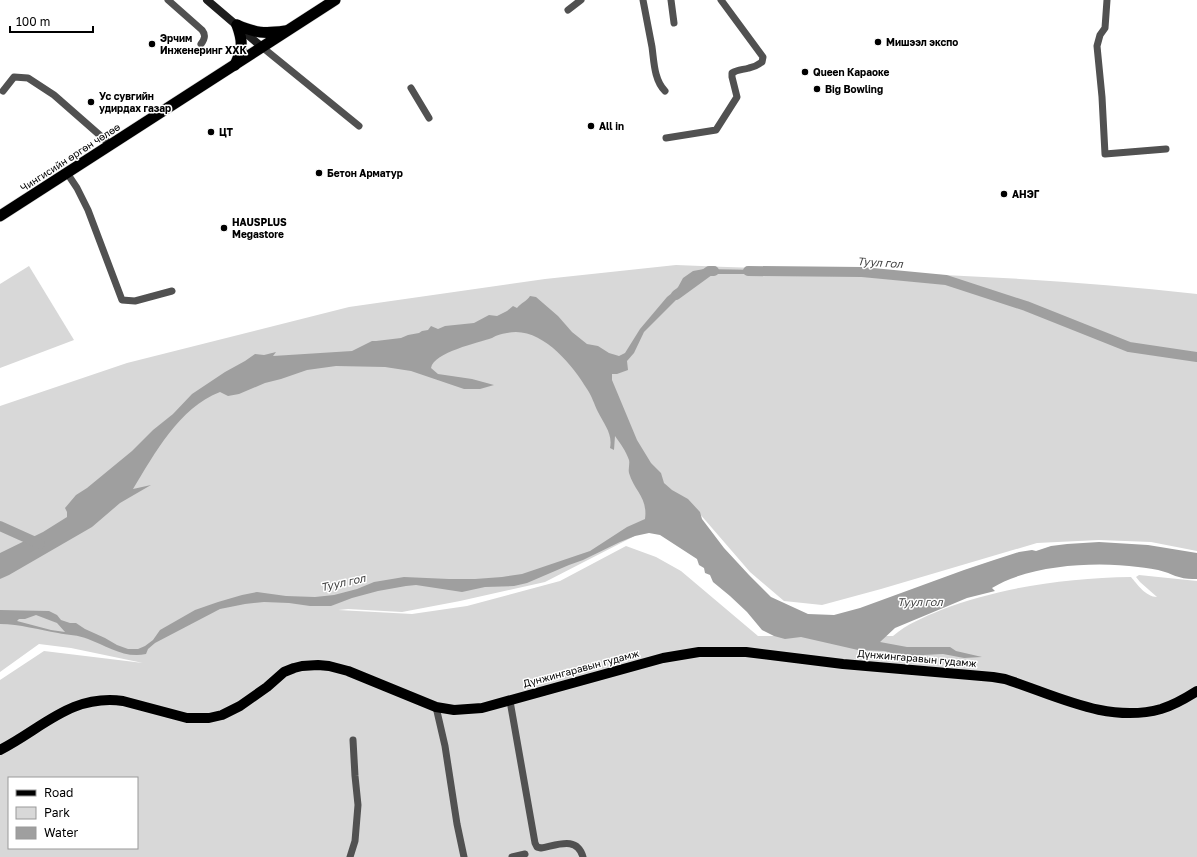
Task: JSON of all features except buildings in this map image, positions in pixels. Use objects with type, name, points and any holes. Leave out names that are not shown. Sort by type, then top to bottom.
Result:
[{"type":"highway","name":"Чингисийн өргөн чөлөө","points":[[0,216],[111,146],[335,0]]},
{"type":"highway","points":[[237,26],[262,33],[289,30]]},
{"type":"highway","points":[[235,65],[242,49],[241,37],[237,26]]},
{"type":"main road","points":[[207,0],[262,48]]},
{"type":"main road","name":"Дүнжингаравын гудамж","points":[[0,750],[55,716],[76,706],[98,701],[112,700],[128,702],[187,718],[209,718],[222,715],[240,706],[268,687],[284,672],[294,668],[310,665],[329,666],[348,671],[436,707],[454,710],[482,708],[663,658],[699,652],[728,651],[896,669],[993,677],[1011,681],[1094,709],[1126,713],[1137,713],[1161,709],[1197,692]]},
{"type":"street","points":[[168,0],[202,30],[205,36],[201,44]]},
{"type":"street","points":[[568,10],[581,0]]},
{"type":"street","points":[[643,0],[655,69],[661,87],[665,91]]},
{"type":"street","points":[[671,0],[674,23]]},
{"type":"street","points":[[666,138],[716,130],[737,97],[732,73],[737,70],[755,67],[762,62],[762,57],[721,0]]},
{"type":"street","points":[[1107,0],[1105,28],[1100,35],[1097,46],[1102,97],[1105,154],[1166,149]]},
{"type":"street","points":[[262,48],[359,126]]},
{"type":"street","points":[[3,91],[14,77],[28,78],[54,95],[111,146]]},
{"type":"street","points":[[411,88],[429,118]]},
{"type":"street","points":[[67,173],[88,210],[122,300],[135,301],[172,291]]},
{"type":"street","points":[[510,701],[537,848],[575,844],[581,851],[583,857]]},
{"type":"street","points":[[436,707],[445,746],[464,857]]},
{"type":"street","points":[[350,857],[354,841],[358,805],[353,740]]},
{"type":"street","points":[[512,857],[525,854]]},
{"type":"green space","points":[[676,265],[1002,278],[1132,287],[1197,294],[1197,551],[1151,542],[1099,540],[1037,543],[822,605],[784,601],[750,572],[693,506],[545,582],[402,612],[348,609],[338,610],[412,614],[467,606],[560,581],[626,546],[656,557],[681,571],[758,636],[893,636],[910,624],[941,610],[987,595],[1034,585],[1083,579],[1131,577],[1146,593],[1157,597],[1136,577],[1139,575],[1197,581],[1197,857],[0,857],[0,680],[44,651],[143,663],[71,648],[39,644],[0,672],[0,406],[127,363],[349,307],[545,279]]},
{"type":"green space","points":[[29,266],[74,340],[0,368],[0,284]]},
{"type":"water","points":[[704,269],[762,270],[761,274],[713,274],[696,276],[678,298],[644,332],[634,353],[627,361],[628,370],[617,374],[612,374],[612,380],[637,440],[651,463],[661,473],[664,483],[672,490],[688,499],[700,512],[702,519],[724,548],[771,597],[808,614],[834,615],[860,608],[964,570],[1019,552],[1032,550],[1036,551],[1051,546],[1067,544],[1099,542],[1148,545],[1197,553],[1197,579],[1181,578],[1155,569],[1121,565],[1083,565],[1043,570],[1024,574],[1007,580],[992,588],[995,591],[967,598],[895,628],[880,642],[907,647],[950,647],[956,651],[982,657],[964,658],[943,654],[904,656],[884,651],[858,650],[801,637],[785,639],[774,636],[762,630],[747,612],[713,582],[710,575],[705,573],[704,568],[699,565],[697,559],[660,535],[649,533],[635,536],[583,560],[527,583],[514,586],[485,587],[462,592],[416,585],[378,591],[352,598],[331,606],[310,606],[264,602],[220,609],[155,643],[148,649],[146,654],[131,655],[116,651],[81,637],[22,626],[0,624],[0,610],[49,611],[57,615],[61,620],[76,623],[117,645],[128,649],[138,649],[153,640],[160,630],[195,610],[242,595],[257,592],[286,596],[315,597],[334,595],[357,589],[374,582],[404,577],[475,579],[502,577],[522,574],[590,551],[627,527],[645,519],[643,500],[631,479],[629,473],[629,460],[623,447],[615,436],[614,450],[610,448],[611,443],[607,429],[581,379],[564,358],[554,349],[531,335],[519,332],[501,334],[457,349],[440,357],[434,362],[431,368],[438,374],[472,379],[494,385],[480,389],[464,389],[411,371],[385,367],[336,366],[307,370],[265,383],[239,394],[228,396],[220,392],[205,399],[180,420],[169,433],[133,489],[151,485],[120,503],[92,527],[0,579],[0,553],[43,532],[67,517],[65,508],[76,495],[87,488],[132,451],[153,430],[173,414],[192,394],[255,354],[264,355],[276,352],[273,356],[352,351],[372,341],[401,338],[428,330],[431,326],[438,329],[445,326],[474,323],[489,315],[497,316],[513,306],[517,308],[530,296],[536,297],[558,316],[572,332],[587,344],[598,346],[609,353],[619,356],[625,353],[640,329],[667,297],[677,289],[683,278],[693,271]],"holes":[[[36,615],[57,623],[65,632],[17,621],[19,619],[25,619]]]},
{"type":"waterway","name":"Туул гол","points":[[676,295],[709,271],[714,271]]},
{"type":"waterway","name":"Туул гол","points":[[748,271],[862,272],[946,280],[1026,306],[1129,347],[1197,357]]},
{"type":"waterway","name":"Туул гол","points":[[0,526],[40,544]]},
{"type":"place","name":"Мишээл экспо","points":[[878,42]]},
{"type":"place","name":"Эрчим Инженеринг ХХК","points":[[152,44]]},
{"type":"place","name":"Queen Караоке","points":[[805,72]]},
{"type":"place","name":"Big Bowling","points":[[817,89]]},
{"type":"place","name":"Ус сувгийн удирдах газар","points":[[91,102]]},
{"type":"place","name":"All in","points":[[591,126]]},
{"type":"place","name":"ЦТ","points":[[211,132]]},
{"type":"place","name":"Бетон Арматур","points":[[319,173]]},
{"type":"place","name":"АНЭГ","points":[[1004,194]]},
{"type":"place","name":"HAUSPLUS Megastore","points":[[224,228]]}]
